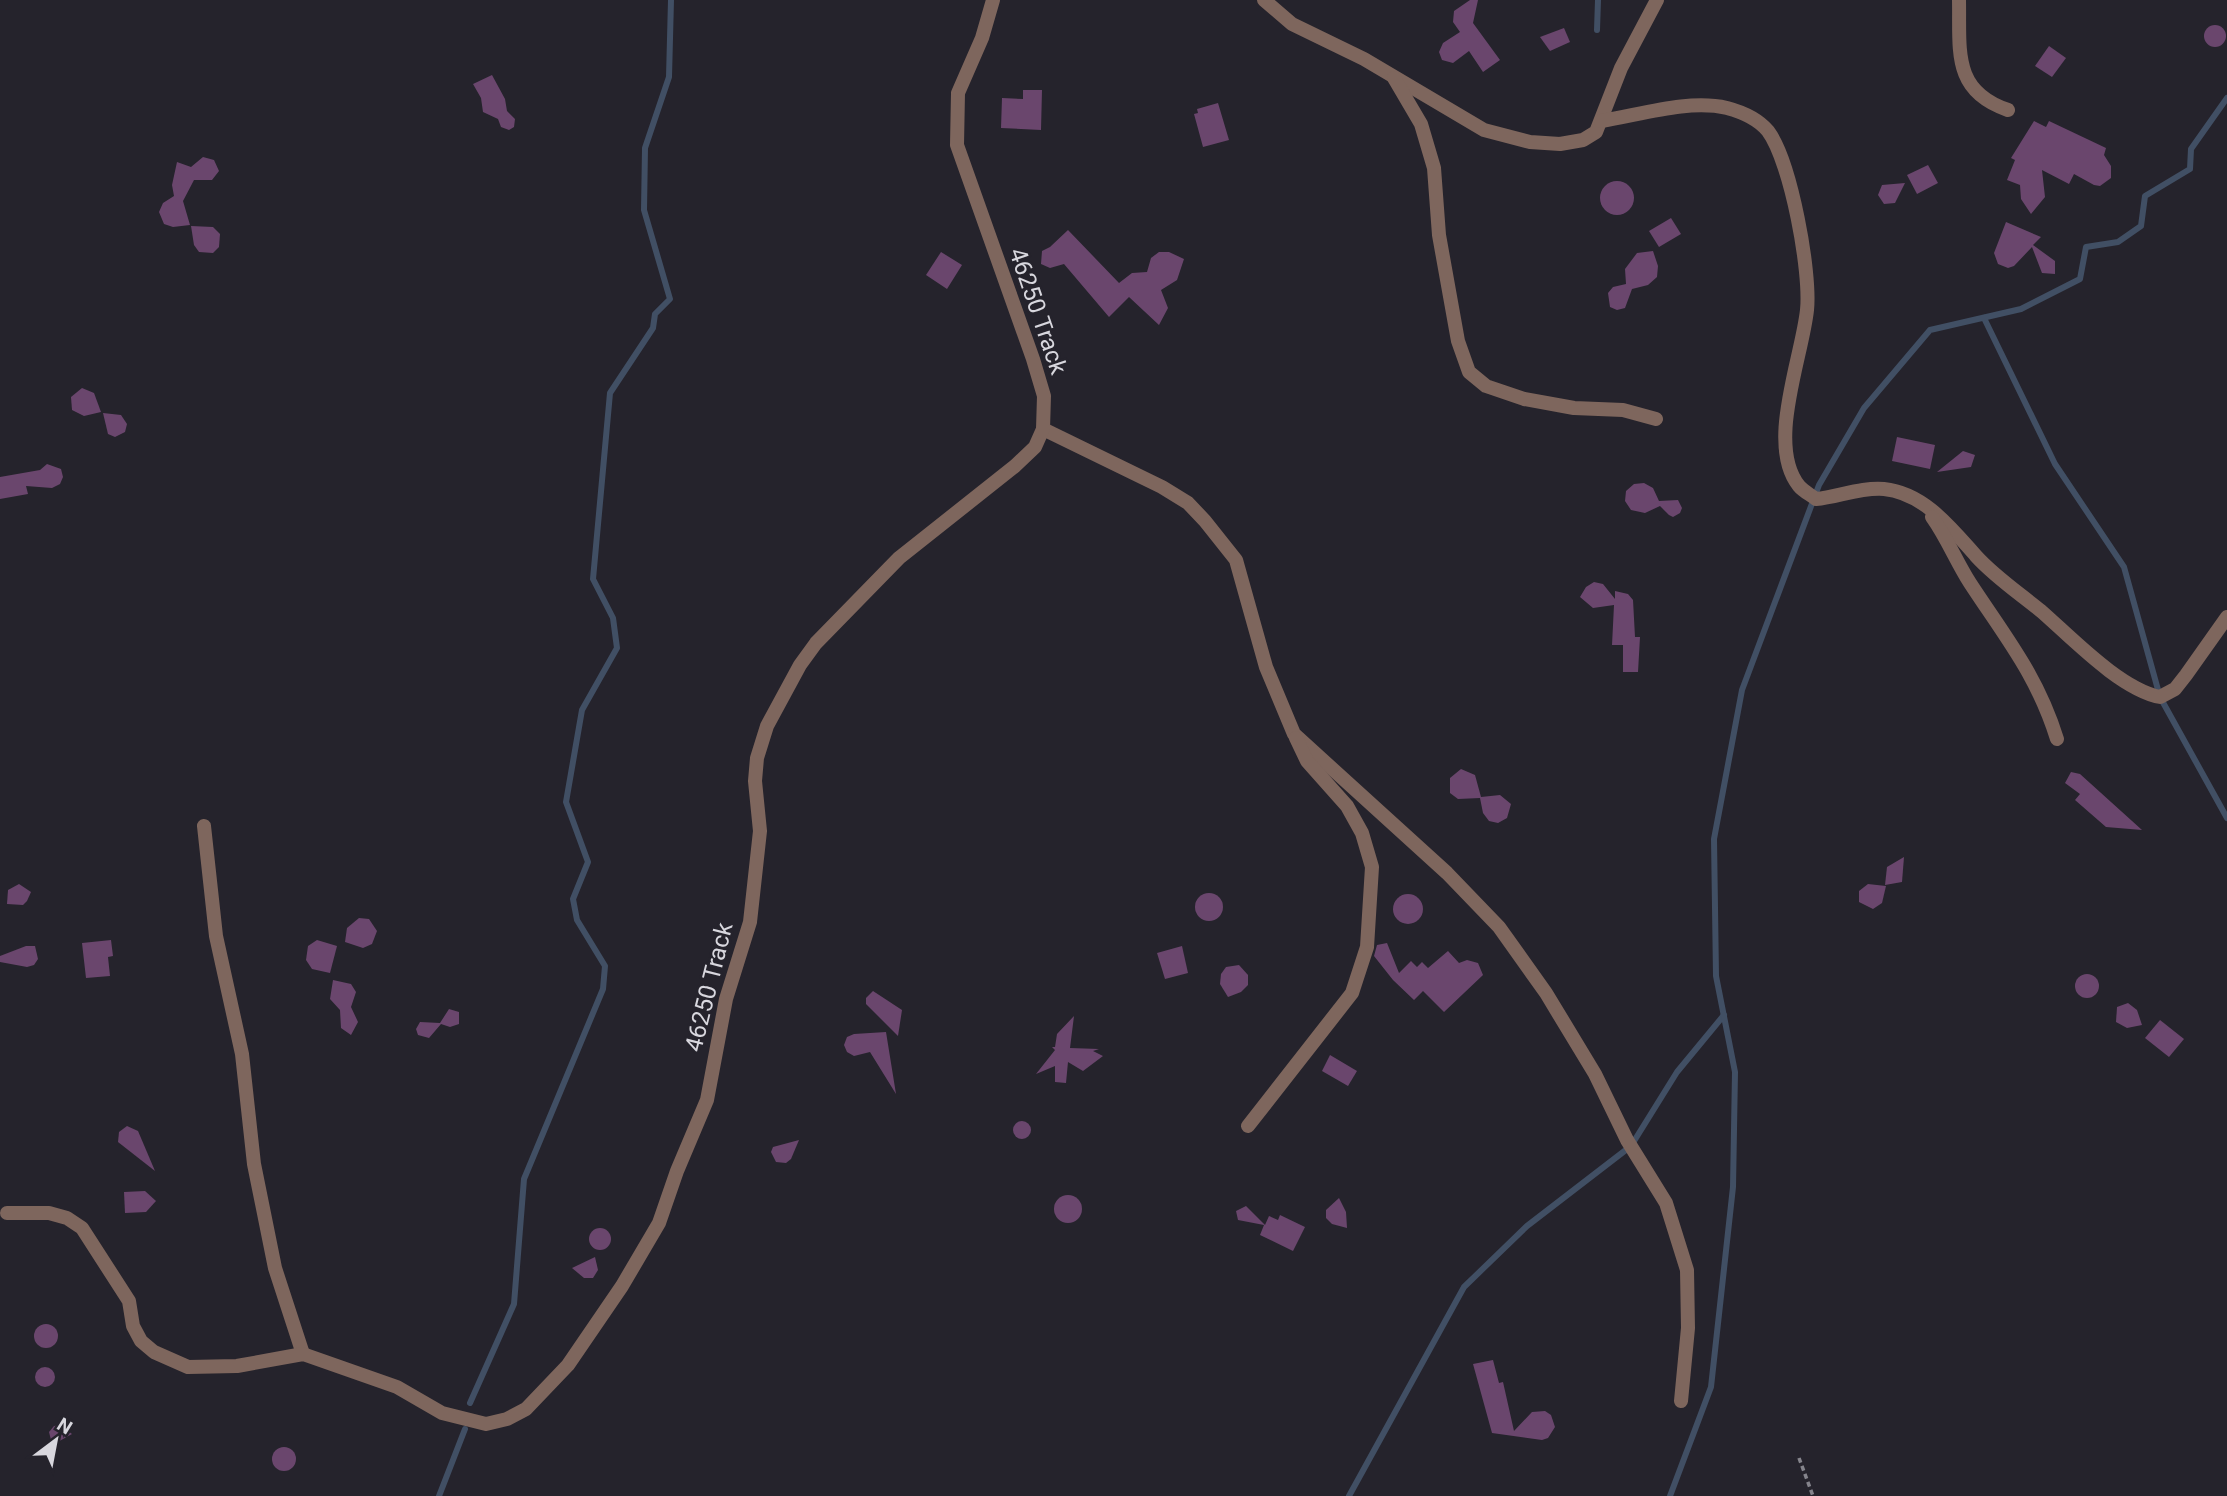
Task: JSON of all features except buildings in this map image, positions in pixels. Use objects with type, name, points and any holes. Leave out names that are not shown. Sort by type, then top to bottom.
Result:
[{"type":"street","name":"46250 Track","points":[[7,1213],[49,1213],[67,1218],[82,1228],[129,1301],[134,1326],[141,1341],[170,1360],[188,1367],[237,1366],[303,1354],[390,1384],[442,1413],[462,1420],[486,1423],[507,1419],[526,1409],[568,1365],[616,1296],[659,1223],[677,1171],[707,1100],[726,999],[750,922],[760,831],[755,781],[757,758],[767,726],[800,665],[816,643],[899,558],[1016,466],[1035,446],[1043,429],[1044,396],[1034,359],[957,145],[958,93],[982,37],[993,0]]},
{"type":"street","points":[[1264,0],[1292,24],[1394,77],[1484,130],[1511,138],[1571,144],[1596,132],[1621,68],[1657,0]]},
{"type":"street","points":[[1959,0],[1959,50],[1966,77],[1985,102],[2008,110]]},
{"type":"street","points":[[1394,77],[1421,124],[1434,168],[1439,235],[1458,341],[1469,372],[1486,386],[1524,399],[1574,408],[1623,410],[1656,419]]},
{"type":"street","points":[[1601,121],[1660,110],[1724,107],[1748,115],[1767,130],[1778,150],[1807,274],[1807,309],[1790,396],[1786,438],[1790,470],[1799,487],[1816,499],[1885,489],[1920,502],[1956,529],[2001,580],[2088,653],[2145,694],[2160,697],[2175,689],[2227,617]]},
{"type":"street","points":[[1043,429],[1162,487],[1188,503],[1236,560],[1266,667],[1294,734],[1307,761],[1347,806],[1362,833],[1372,867],[1367,947],[1352,993],[1248,1126]]},
{"type":"street","points":[[1920,502],[1946,536],[1969,580],[2033,676],[2057,739]]},
{"type":"street","points":[[1294,734],[1447,873],[1499,927],[1546,993],[1595,1074],[1627,1140],[1666,1203],[1687,1269],[1689,1328],[1681,1401]]},
{"type":"street","points":[[204,826],[216,936],[242,1055],[254,1164],[275,1268],[303,1354]]},
{"type":"path","points":[[1798,1458],[1813,1496]]},
{"type":"waterway","points":[[470,1403],[514,1304],[524,1179],[603,989],[605,966],[577,920],[573,899],[588,862],[566,802],[582,710],[617,648],[613,618],[593,579],[610,393],[653,328],[655,314],[670,299],[644,210],[645,148],[669,77],[671,0]]},
{"type":"waterway","points":[[1597,30],[1598,0]]},
{"type":"waterway","points":[[1670,1496],[1711,1387],[1733,1187],[1735,1072],[1716,976],[1714,839],[1742,690],[1819,485],[1864,408],[1930,330],[2021,309],[2080,279],[2086,247],[2118,242],[2141,226],[2145,196],[2190,169],[2191,149],[2227,98]]},
{"type":"waterway","points":[[1984,318],[2055,464],[2124,567],[2160,697],[2227,818]]},
{"type":"waterway","points":[[1349,1496],[1464,1287],[1527,1226],[1631,1146],[1677,1072],[1724,1015]]},
{"type":"waterway","points":[[439,1496],[465,1429]]}]
